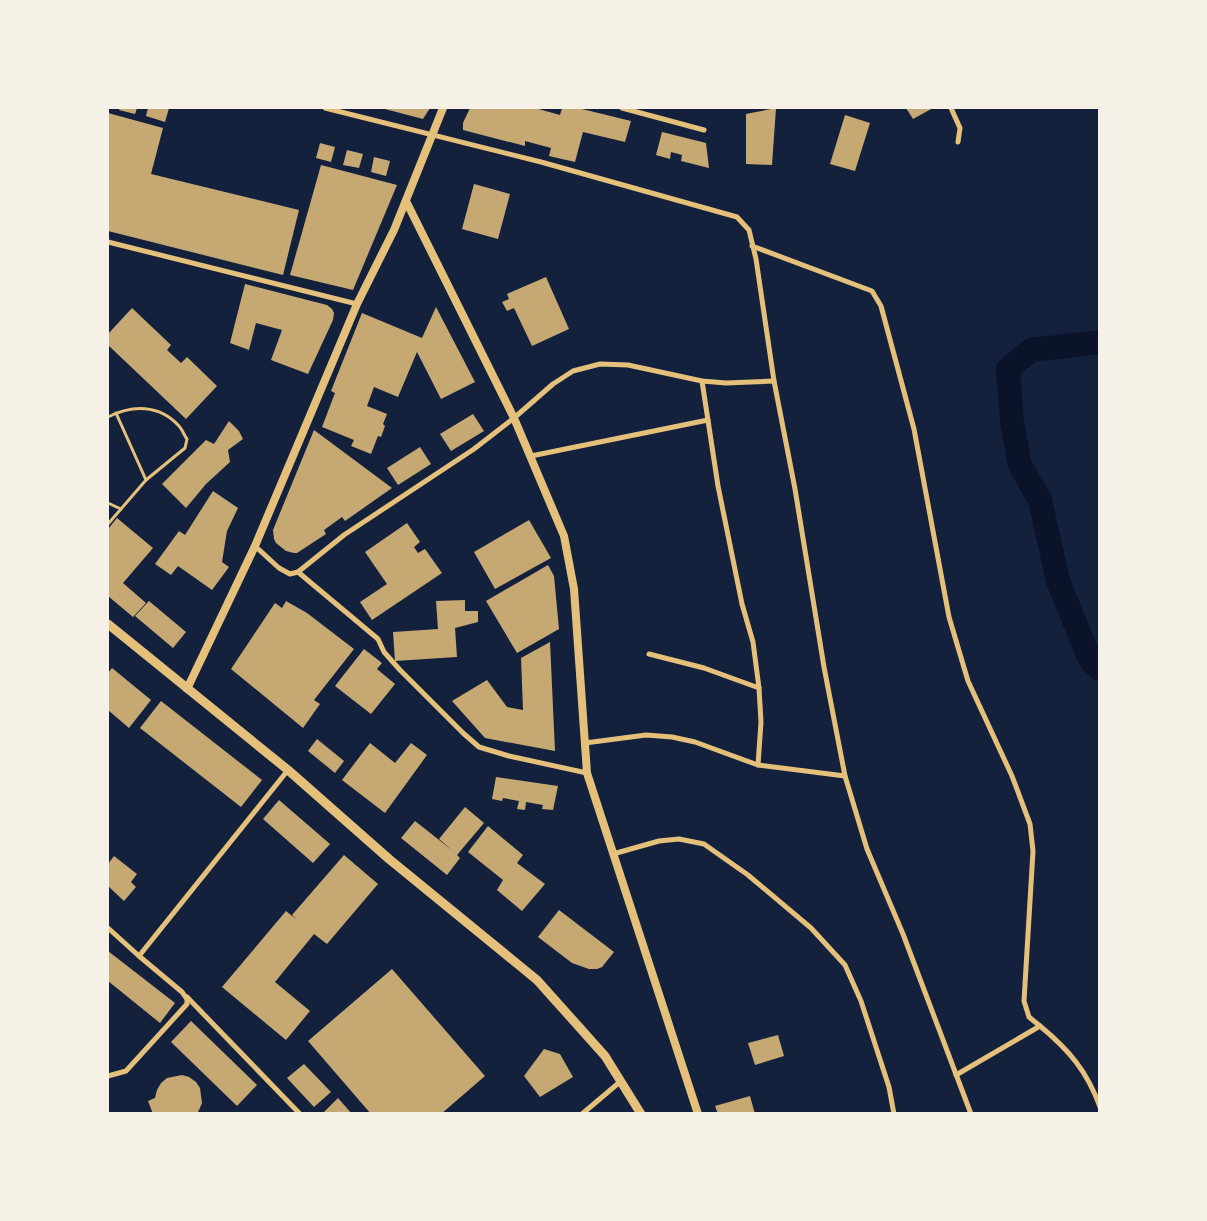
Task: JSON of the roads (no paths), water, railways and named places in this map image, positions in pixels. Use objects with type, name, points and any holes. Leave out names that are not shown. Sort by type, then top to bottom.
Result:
[{"type":"main road","points":[[108,624],[288,770],[389,858],[537,980],[605,1056],[641,1114]]},
{"type":"street","points":[[325,108],[541,162],[737,217],[748,230],[756,259],[774,381],[795,489],[822,658],[844,776],[867,849],[904,934],[970,1114]]},
{"type":"street","points":[[187,689],[255,546],[357,304],[394,230],[443,108]]},
{"type":"street","points":[[622,108],[704,130]]},
{"type":"street","points":[[951,108],[960,128],[958,142]]},
{"type":"street","points":[[406,201],[514,418],[564,536],[574,589],[584,743],[588,772],[698,1114]]},
{"type":"street","points":[[108,242],[357,304]]},
{"type":"street","points":[[752,246],[872,291],[881,306],[914,429],[949,617],[968,682],[1012,776],[1030,824],[1033,851],[1024,1001],[1029,1017],[1062,1044],[1078,1063],[1100,1107]]},
{"type":"street","points":[[255,546],[279,568],[290,574],[298,572],[344,535],[474,448],[573,371],[600,364],[628,365],[702,381],[726,383],[774,381]]},
{"type":"street","points":[[702,381],[718,486],[742,604],[752,642],[759,688],[758,766]]},
{"type":"street","points":[[531,456],[708,420]]},
{"type":"street","points":[[298,572],[378,639],[384,652],[395,664],[479,747],[508,756],[588,772]]},
{"type":"street","points":[[649,654],[704,668],[759,688]]},
{"type":"street","points":[[584,743],[646,735],[672,737],[694,742],[758,766],[844,776]]},
{"type":"street","points":[[139,956],[288,770]]},
{"type":"street","points":[[614,854],[659,841],[679,839],[704,844],[748,875],[811,928],[845,965],[861,1002],[889,1087],[894,1114]]},
{"type":"street","points":[[108,928],[182,992],[300,1114]]},
{"type":"street","points":[[108,1076],[126,1071],[187,1004],[187,1000],[182,992]]},
{"type":"street","points":[[956,1075],[1040,1026]]},
{"type":"street","points":[[582,1114],[621,1080]]},
{"type":"lane","points":[[108,417],[137,408],[148,408],[161,413],[180,426],[187,439],[185,448],[146,480],[108,524]]},
{"type":"lane","points":[[116,413],[146,480]]},
{"type":"lane","points":[[108,503],[120,509]]},
{"type":"waterway","points":[[1100,342],[1031,350],[1008,369],[1012,422],[1020,465],[1040,500],[1058,581],[1090,660],[1100,669]]}]
